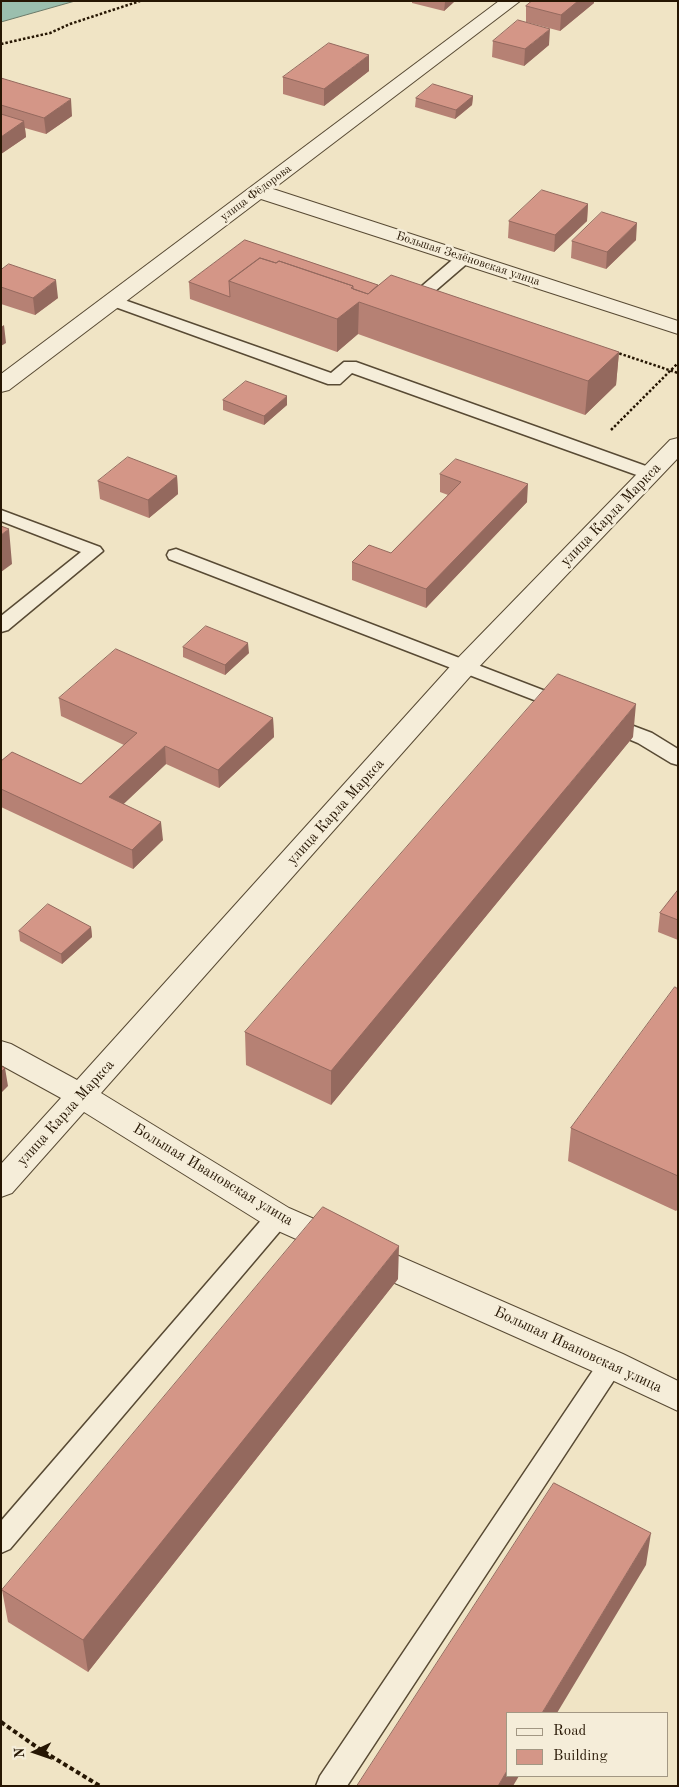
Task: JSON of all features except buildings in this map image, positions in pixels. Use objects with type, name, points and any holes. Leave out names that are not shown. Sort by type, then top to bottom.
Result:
[{"type":"street","name":"улица Фёдорова","points":[[1,386],[258,190],[511,1]]},
{"type":"street","name":"Большая Зелёновская улица","points":[[258,190],[678,328]]},
{"type":"street","name":"улица Карла Маркса","points":[[1,1185],[465,666],[678,446]]},
{"type":"street","name":"Большая Ивановская улица","points":[[1,1052],[82,1096],[278,1217],[611,1364],[678,1397]]},
{"type":"lane","points":[[428,289],[464,258]]},
{"type":"lane","points":[[113,301],[334,380],[350,366],[651,474]]},
{"type":"lane","points":[[1,515],[94,551],[1,626]]},
{"type":"lane","points":[[176,555],[587,714],[645,738],[678,758]]},
{"type":"lane","points":[[4,1534],[278,1217]]},
{"type":"lane","points":[[330,1786],[611,1364]]},
{"type":"path","points":[[1,44],[50,33],[70,24],[140,1]]},
{"type":"path","points":[[614,352],[678,373]]},
{"type":"path","points":[[590,452],[678,363]]},
{"type":"path","points":[[1,1722],[41,1750],[100,1786]]},
{"type":"shaded area","points":[[1,1],[75,1],[1,22]]}]
